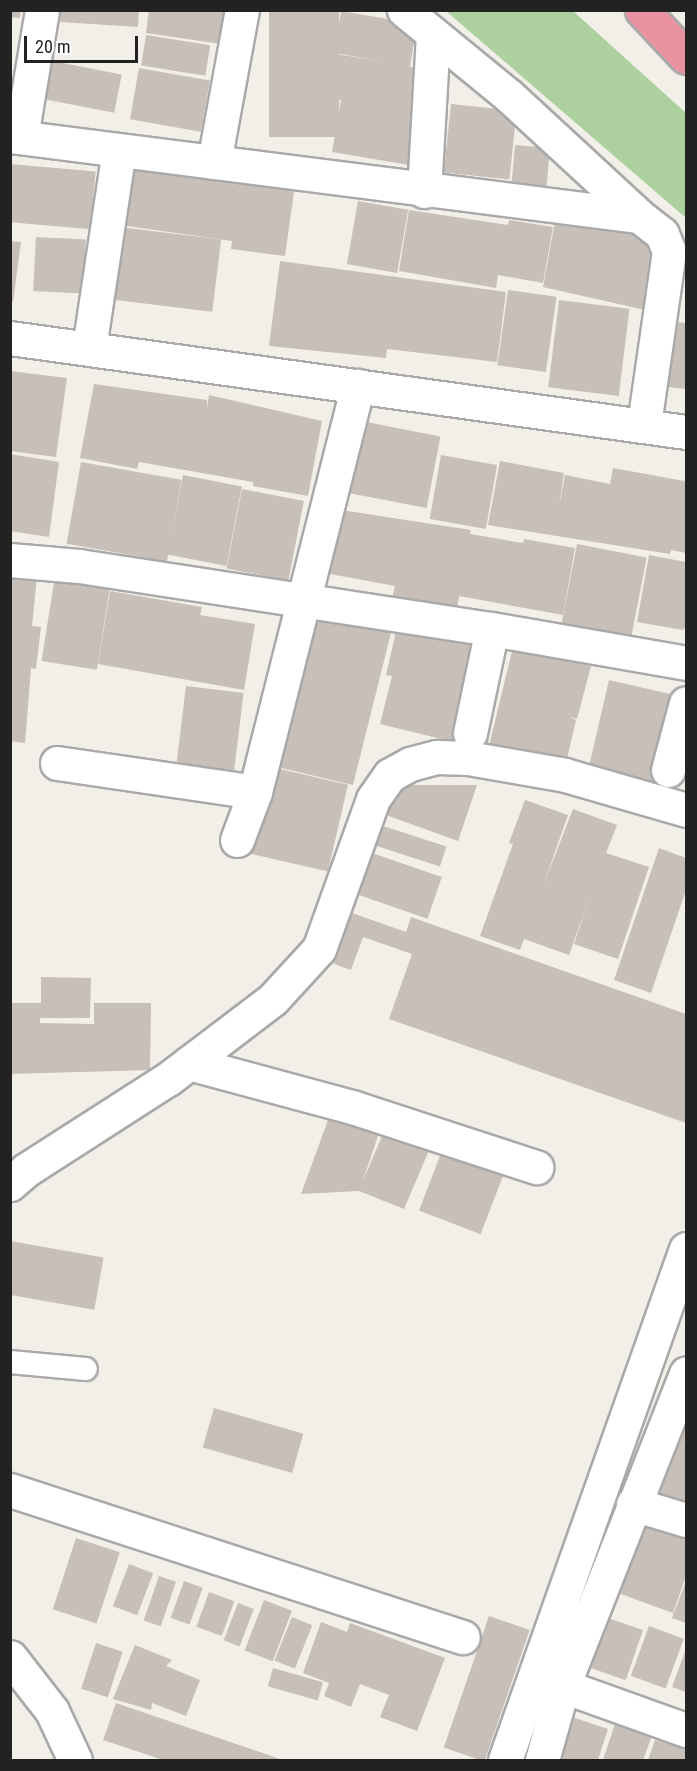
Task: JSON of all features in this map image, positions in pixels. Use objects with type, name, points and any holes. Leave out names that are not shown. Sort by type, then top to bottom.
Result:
[{"type":"highway","points":[[642,10],[687,57]]},
{"type":"street","points":[[42,10],[16,136],[424,191],[639,216]]},
{"type":"street","points":[[214,162],[242,10]]},
{"type":"street","points":[[404,10],[508,95],[639,216],[662,234],[669,250],[644,424]]},
{"type":"street","points":[[424,191],[433,34]]},
{"type":"street","points":[[89,348],[119,150]]},
{"type":"street","points":[[10,338],[644,424],[687,432]]},
{"type":"street","points":[[237,840],[255,792],[358,386]]},
{"type":"street","points":[[23,561],[79,566],[305,602],[492,628],[687,663]]},
{"type":"street","points":[[470,733],[492,628]]},
{"type":"street","points":[[668,770],[687,703]]},
{"type":"street","points":[[16,1171],[189,1063],[273,999],[319,949],[373,799],[390,775],[410,764],[437,757],[479,760],[566,775],[687,810]]},
{"type":"street","points":[[57,763],[255,792]]},
{"type":"street","points":[[189,1063],[352,1107],[536,1167]]},
{"type":"street","points":[[505,1761],[687,1249]]},
{"type":"street","points":[[542,1761],[563,1686],[633,1504],[687,1373]]},
{"type":"street","points":[[10,1490],[464,1637]]},
{"type":"street","points":[[633,1504],[687,1520]]},
{"type":"street","points":[[10,1658],[52,1711],[75,1761]]},
{"type":"street","points":[[563,1686],[687,1730]]},
{"type":"lane","points":[[10,1362],[86,1369]]},
{"type":"green space","points":[[446,11],[573,11],[686,113],[686,218]]},
{"type":"building","points":[[10,10],[21,10],[20,18],[10,17]]},
{"type":"building","points":[[61,10],[139,10],[138,27],[60,22]]},
{"type":"building","points":[[149,10],[227,10],[221,44],[146,33]]},
{"type":"building","points":[[269,10],[339,10],[339,137],[269,137]]},
{"type":"building","points":[[341,11],[417,24],[410,67],[421,68],[409,165],[332,152],[341,100],[327,97],[335,54],[382,61],[334,53]]},
{"type":"building","points":[[146,35],[210,45],[205,76],[141,66]]},
{"type":"building","points":[[52,61],[122,75],[114,113],[45,99]]},
{"type":"building","points":[[139,68],[210,81],[201,132],[130,119]]},
{"type":"building","points":[[451,104],[517,111],[509,180],[444,173]]},
{"type":"building","points":[[515,145],[550,148],[546,189],[511,186]]},
{"type":"building","points":[[129,161],[295,185],[285,256],[231,249],[232,241],[120,225]]},
{"type":"building","points":[[10,164],[96,171],[91,229],[10,222]]},
{"type":"building","points":[[358,201],[408,210],[397,273],[347,264]]},
{"type":"building","points":[[409,210],[508,225],[509,220],[553,227],[543,283],[498,275],[496,288],[399,271]]},
{"type":"building","points":[[557,210],[608,220],[606,230],[657,239],[645,310],[543,287]]},
{"type":"building","points":[[112,226],[221,239],[212,312],[103,298]]},
{"type":"building","points":[[36,237],[86,240],[83,294],[33,291]]},
{"type":"building","points":[[10,241],[21,242],[13,302],[10,302]]},
{"type":"building","points":[[280,261],[506,292],[497,362],[387,349],[386,358],[269,346]]},
{"type":"building","points":[[508,290],[557,297],[546,372],[497,365]]},
{"type":"building","points":[[559,300],[629,309],[619,396],[548,387]]},
{"type":"building","points":[[676,322],[686,323],[686,389],[668,387]]},
{"type":"building","points":[[10,371],[67,378],[56,457],[10,451]]},
{"type":"building","points":[[94,384],[207,400],[207,408],[209,395],[322,421],[308,496],[253,486],[253,482],[139,462],[137,469],[80,458]]},
{"type":"building","points":[[361,421],[441,436],[427,508],[347,493]]},
{"type":"building","points":[[10,454],[59,462],[49,537],[10,531]]},
{"type":"building","points":[[441,455],[497,465],[486,529],[430,519]]},
{"type":"building","points":[[500,461],[564,473],[559,507],[565,475],[610,484],[613,468],[684,481],[686,478],[686,553],[671,550],[670,554],[488,525]]},
{"type":"building","points":[[81,462],[181,480],[167,561],[67,544]]},
{"type":"building","points":[[183,475],[242,486],[226,566],[168,555]]},
{"type":"building","points":[[242,489],[304,501],[288,581],[227,569]]},
{"type":"building","points":[[341,510],[471,530],[470,534],[523,543],[524,539],[575,548],[563,615],[459,596],[457,610],[392,598],[395,586],[330,574]]},
{"type":"building","points":[[577,544],[647,558],[630,642],[561,628]]},
{"type":"building","points":[[649,555],[686,562],[686,627],[683,630],[637,622]]},
{"type":"building","points":[[10,573],[37,576],[32,626],[41,627],[36,669],[31,668],[25,743],[10,741]]},
{"type":"building","points":[[55,576],[110,585],[97,670],[42,661]]},
{"type":"building","points":[[110,591],[202,607],[200,615],[255,624],[244,690],[98,664]]},
{"type":"building","points":[[312,614],[391,633],[353,785],[277,767],[302,682],[295,680]]},
{"type":"building","points":[[397,627],[484,647],[466,694],[454,742],[380,724],[392,676],[386,675]]},
{"type":"building","points":[[513,647],[591,666],[577,719],[569,717],[576,720],[565,768],[488,750]]},
{"type":"building","points":[[609,680],[674,695],[653,789],[587,774]]},
{"type":"building","points":[[186,686],[244,693],[233,781],[175,774]]},
{"type":"building","points":[[271,767],[348,785],[328,871],[251,854]]},
{"type":"building","points":[[394,785],[477,785],[458,841],[383,814]]},
{"type":"building","points":[[525,800],[568,815],[543,886],[573,809],[617,825],[606,853],[649,867],[618,959],[574,944],[589,899],[569,955],[524,939],[520,950],[480,936],[513,844],[509,843]]},
{"type":"building","points":[[377,824],[446,847],[440,867],[371,844]]},
{"type":"building","points":[[659,848],[686,858],[686,890],[651,993],[614,980]]},
{"type":"building","points":[[369,852],[442,877],[427,919],[355,894]]},
{"type":"building","points":[[352,913],[406,932],[411,917],[686,1014],[686,1123],[389,1019],[412,954],[363,937],[351,970],[334,964]]},
{"type":"building","points":[[41,977],[91,978],[90,1018],[40,1018],[40,1023],[94,1024],[94,1003],[151,1003],[150,1070],[10,1074],[10,1003],[41,1003]]},
{"type":"building","points":[[332,1109],[381,1127],[362,1183],[385,1129],[430,1148],[404,1209],[359,1191],[301,1194]]},
{"type":"building","points":[[443,1148],[505,1172],[481,1234],[419,1211]]},
{"type":"building","points":[[10,1241],[104,1257],[94,1310],[10,1295]]},
{"type":"building","points":[[214,1408],[303,1434],[292,1473],[203,1447]]},
{"type":"building","points":[[677,1421],[686,1423],[686,1501],[656,1493]]},
{"type":"building","points":[[645,1518],[686,1533],[686,1576],[673,1613],[618,1593]]},
{"type":"building","points":[[76,1538],[120,1552],[97,1624],[53,1609]]},
{"type":"building","points":[[129,1564],[153,1573],[137,1615],[113,1606]]},
{"type":"building","points":[[159,1576],[176,1582],[161,1626],[144,1620]]},
{"type":"building","points":[[184,1581],[203,1588],[189,1624],[171,1618]]},
{"type":"building","points":[[686,1581],[686,1623],[672,1618]]},
{"type":"building","points":[[209,1592],[234,1601],[222,1636],[196,1627]]},
{"type":"building","points":[[264,1600],[292,1611],[273,1661],[245,1650]]},
{"type":"building","points":[[238,1603],[254,1609],[240,1646],[224,1640]]},
{"type":"building","points":[[489,1616],[530,1630],[485,1760],[444,1747]]},
{"type":"building","points":[[292,1617],[312,1625],[295,1669],[274,1661]]},
{"type":"building","points":[[608,1618],[643,1630],[626,1680],[591,1668]]},
{"type":"building","points":[[321,1622],[347,1632],[350,1623],[445,1658],[417,1731],[380,1717],[389,1695],[360,1684],[351,1707],[324,1696],[329,1683],[303,1673]]},
{"type":"building","points":[[649,1626],[684,1639],[666,1688],[631,1676]]},
{"type":"building","points":[[96,1643],[123,1652],[108,1697],[81,1689]]},
{"type":"building","points":[[135,1645],[172,1660],[166,1666],[200,1680],[186,1716],[152,1703],[151,1710],[113,1699]]},
{"type":"building","points":[[686,1649],[686,1692],[672,1687]]},
{"type":"building","points":[[273,1668],[323,1682],[318,1701],[268,1686]]},
{"type":"building","points":[[116,1703],[283,1760],[163,1760],[103,1740]]},
{"type":"building","points":[[572,1717],[608,1729],[598,1760],[557,1760]]},
{"type":"building","points":[[615,1724],[652,1736],[643,1760],[603,1760]]},
{"type":"building","points":[[655,1740],[686,1750],[686,1760],[648,1760]]}]
